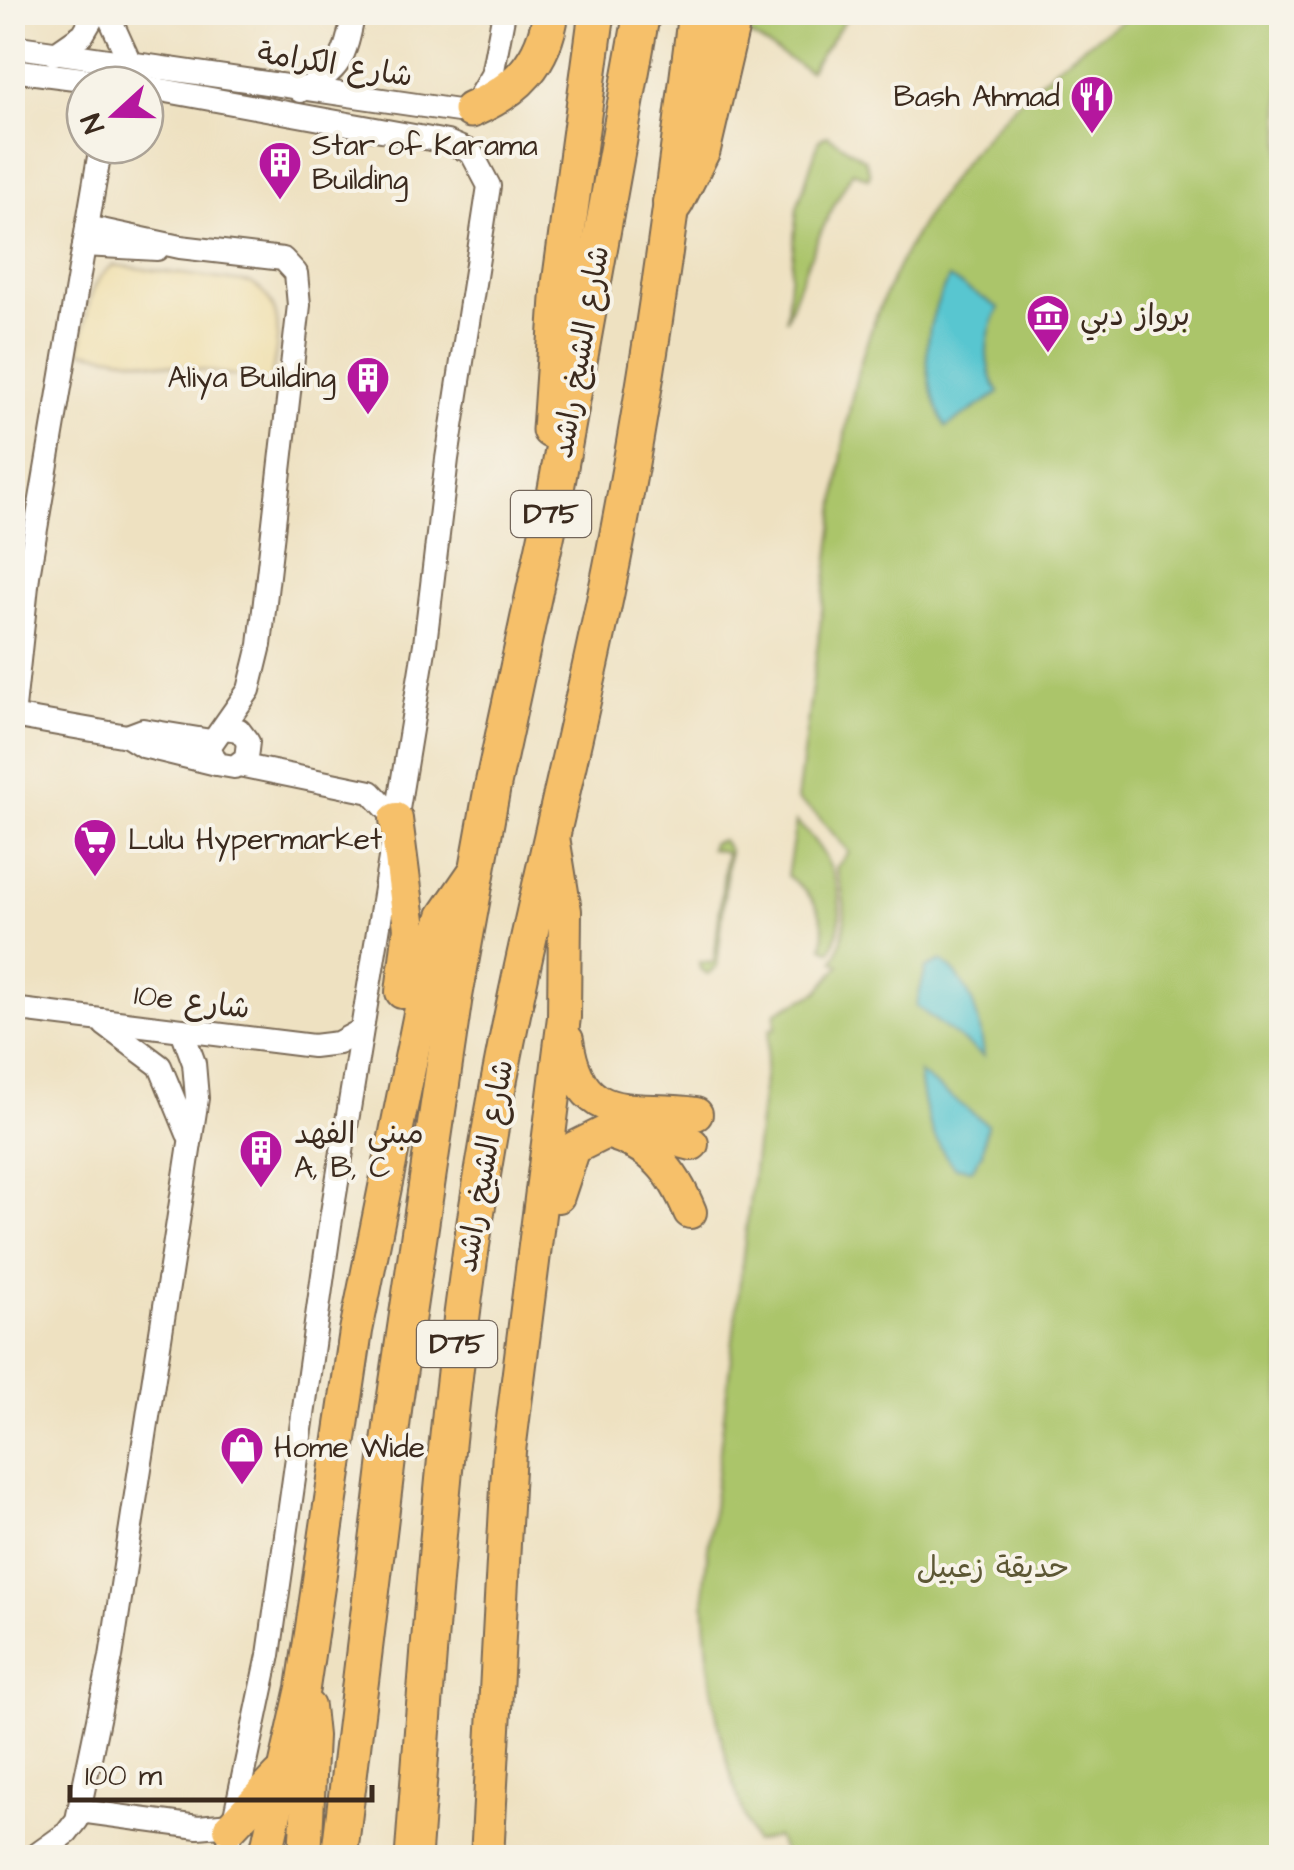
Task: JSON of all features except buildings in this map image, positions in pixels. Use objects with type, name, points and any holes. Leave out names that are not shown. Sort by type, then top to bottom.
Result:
[{"type":"highway","points":[[471,110],[504,94],[527,74],[544,48],[552,12]]},
{"type":"highway","points":[[554,500],[551,370],[598,12]]},
{"type":"highway","points":[[616,158],[619,12]]},
{"type":"highway","name":"شارع الشيخ راشد","points":[[339,1858],[416,1249],[478,868],[554,500],[642,12]]},
{"type":"highway","name":"شارع الشيخ راشد","points":[[413,1858],[433,1568],[459,1326],[502,1058],[618,530],[673,202],[696,12]]},
{"type":"highway","points":[[673,202],[700,149],[732,12]]},
{"type":"main road","points":[[358,1316],[355,1268],[410,949],[409,904],[396,819]]},
{"type":"main road","name":"شارع الشيخ راشد","points":[[487,1858],[496,1736],[500,1559],[564,1017],[565,911],[553,837]]},
{"type":"main road","name":"شارع الشيخ راشد","points":[[265,1858],[303,1688],[358,1316],[437,935],[454,899],[478,868]]},
{"type":"main road","points":[[538,1230],[556,1204],[562,1173],[574,1148],[606,1132],[694,1129],[606,1104],[580,1080],[568,1047],[564,1017]]},
{"type":"main road","points":[[606,1132],[654,1154],[674,1177],[690,1212]]},
{"type":"main road","points":[[303,1688],[312,1736],[305,1858]]},
{"type":"main road","points":[[229,1836],[282,1773]]},
{"type":"street","points":[[54,54],[83,34],[96,12]]},
{"type":"street","points":[[107,12],[126,65]]},
{"type":"street","points":[[300,91],[334,70],[346,54],[354,12]]},
{"type":"street","points":[[471,110],[492,75],[504,12]]},
{"type":"street","name":"شارع الكرامة","points":[[12,46],[94,65]]},
{"type":"street","name":"شارع الكرامة","points":[[12,70],[65,85]]},
{"type":"street","name":"شارع الكرامة","points":[[165,78],[300,91],[430,110],[471,110]]},
{"type":"street","name":"شارع الكرامة","points":[[165,91],[448,142],[472,152],[486,174],[489,199],[446,459],[425,644],[396,819]]},
{"type":"street","points":[[80,1812],[198,1827],[229,1836],[269,1654],[360,1031],[396,819],[371,792],[143,746],[128,736],[13,716],[25,603],[96,165]]},
{"type":"street","points":[[85,236],[133,250],[180,246],[283,259],[296,273],[299,288],[254,680],[227,734],[210,753],[228,765]]},
{"type":"street","points":[[12,641],[25,603]]},
{"type":"street","points":[[128,736],[144,730],[227,734],[248,753],[228,765]]},
{"type":"street","name":"10e شارع","points":[[12,1009],[183,1033],[326,1046],[360,1031]]},
{"type":"street","points":[[97,1021],[160,1066],[188,1134]]},
{"type":"street","points":[[32,1858],[68,1833],[80,1812],[116,1625],[197,1081],[183,1033]]},
{"type":"green space","points":[[744,13],[850,13],[809,71],[740,29]]},
{"type":"green space","name":"حديقة زعبيل","points":[[1135,13],[1281,13],[1281,1857],[786,1858],[776,1837],[754,1842],[732,1778],[711,1683],[704,1583],[770,1029],[775,1029],[776,1012],[818,992],[840,965],[834,961],[845,914],[836,868],[849,852],[816,814],[797,800],[849,412],[876,316],[900,263],[962,165],[1041,80],[1086,44]]},
{"type":"green space","points":[[827,135],[865,160],[870,174],[868,178],[853,171],[816,244],[786,320],[797,208],[819,140]]},
{"type":"green space","points":[[796,822],[820,849],[835,881],[840,916],[831,951],[823,947],[823,925],[816,906],[787,876]]},
{"type":"green space","points":[[722,840],[729,850],[717,967],[708,974],[700,969],[699,962],[714,963],[726,852],[710,849],[712,843]]},
{"type":"sand","points":[[114,265],[251,283],[263,292],[276,314],[271,381],[80,351],[92,292],[97,281]]},
{"type":"water","points":[[949,278],[999,308],[990,329],[987,351],[999,393],[946,427],[932,389],[927,352],[933,315]]},
{"type":"water","points":[[942,961],[960,980],[973,1004],[984,1057],[916,1006],[926,968]]},
{"type":"water","points":[[919,1073],[987,1124],[982,1153],[972,1169],[954,1167],[940,1146],[926,1110]]},
{"type":"place","name":"Bash Ahmad","points":[[1092,135]]},
{"type":"place","name":"Star of Karama Building","points":[[280,201]]},
{"type":"place","name":"برواز دبي","points":[[1048,354]]},
{"type":"place","name":"Aliya Building","points":[[368,416]]},
{"type":"place","name":"Lulu Hypermarket","points":[[95,878]]},
{"type":"place","name":"مبنى الفهد A, B, C","points":[[261,1189]]},
{"type":"place","name":"Home Wide","points":[[242,1486]]}]
